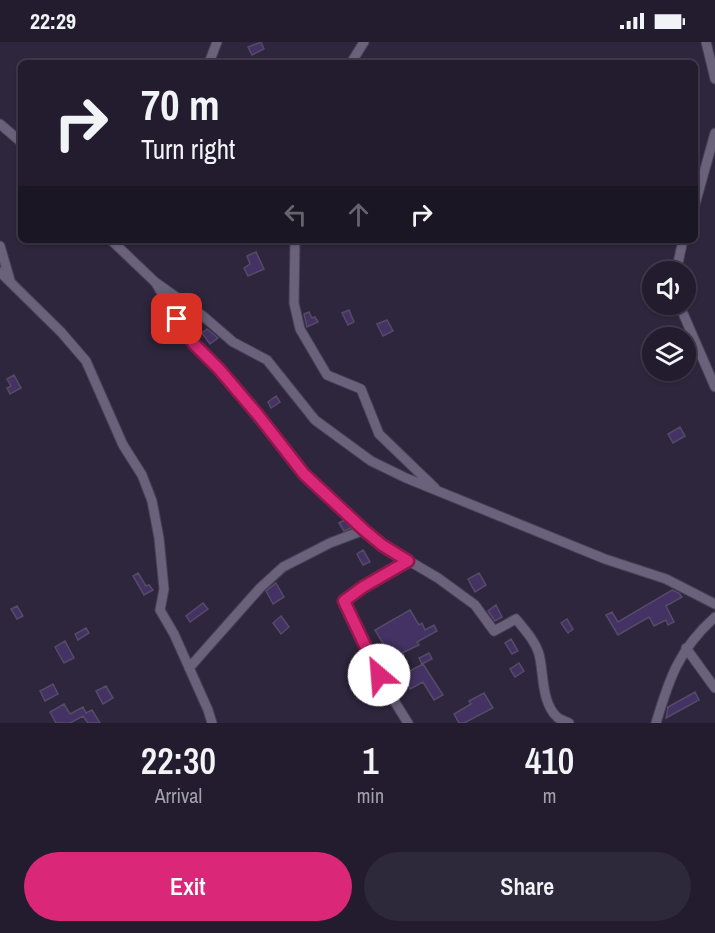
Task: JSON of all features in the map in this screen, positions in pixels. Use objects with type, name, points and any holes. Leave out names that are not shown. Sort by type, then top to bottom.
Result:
[{"type":"street","points":[[210,60],[217,42]]},
{"type":"street","points":[[353,60],[364,42]]},
{"type":"street","points":[[706,42],[715,79]]},
{"type":"street","points":[[0,124],[18,139]]},
{"type":"street","points":[[698,194],[715,133]]},
{"type":"street","points":[[114,243],[155,282],[203,316],[233,342],[267,360],[315,420],[371,461],[605,559],[666,579],[715,604]]},
{"type":"street","points":[[295,243],[294,303],[300,329],[327,375],[361,389],[380,434],[439,491]]},
{"type":"street","points":[[678,261],[682,243]]},
{"type":"street","points":[[0,246],[10,282]]},
{"type":"street","points":[[0,272],[61,332],[86,361],[123,445],[142,475],[152,501],[159,538],[164,589],[160,610],[189,668],[212,723]]},
{"type":"street","points":[[155,282],[194,344],[219,369],[258,415],[304,474],[382,545],[475,605],[494,632],[516,619],[533,640],[539,653],[546,694],[551,708],[557,717],[570,723]]},
{"type":"street","points":[[684,315],[715,387]]},
{"type":"street","points":[[189,668],[260,588],[283,567],[330,543],[364,530]]},
{"type":"street","points":[[408,561],[363,587],[344,601],[388,694],[408,723]]},
{"type":"street","points":[[656,723],[667,687],[686,648],[701,629],[715,617]]},
{"type":"street","points":[[686,648],[715,688]]},
{"type":"building","points":[[261,42],[264,49],[252,55],[248,47]]},
{"type":"building","points":[[256,252],[264,269],[248,276],[244,268],[250,264],[247,256]]},
{"type":"building","points":[[349,310],[354,322],[348,325],[342,313]]},
{"type":"building","points":[[309,312],[318,322],[307,327],[304,314]]},
{"type":"building","points":[[387,320],[393,331],[383,336],[377,324]]},
{"type":"building","points":[[207,329],[218,338],[210,344],[202,333]]},
{"type":"building","points":[[14,375],[21,388],[10,394],[7,388],[11,386],[7,379]]},
{"type":"building","points":[[276,396],[280,402],[271,408],[268,402]]},
{"type":"building","points":[[680,427],[685,436],[673,443],[668,434]]},
{"type":"building","points":[[344,520],[351,528],[344,531],[339,523]]},
{"type":"building","points":[[363,550],[370,562],[363,565],[357,554]]},
{"type":"building","points":[[138,573],[146,586],[149,585],[153,590],[144,595],[133,576]]},
{"type":"building","points":[[479,573],[486,585],[475,592],[468,579]]},
{"type":"building","points":[[276,583],[284,597],[273,604],[266,591]]},
{"type":"building","points":[[672,590],[682,597],[666,606],[674,622],[668,625],[666,620],[654,626],[649,617],[618,635],[606,615],[612,612],[618,622]]},
{"type":"building","points":[[203,603],[208,609],[190,622],[186,616]]},
{"type":"building","points":[[496,605],[502,617],[495,621],[488,611]]},
{"type":"building","points":[[17,606],[23,616],[17,619],[11,609]]},
{"type":"building","points":[[410,610],[425,630],[434,625],[437,631],[417,642],[419,645],[402,653],[404,655],[394,660],[402,675],[423,664],[443,695],[434,700],[423,682],[410,689],[406,682],[396,688],[380,663],[391,657],[375,630]]},
{"type":"building","points":[[281,616],[289,627],[281,634],[273,623]]},
{"type":"building","points":[[567,619],[573,629],[568,633],[561,623]]},
{"type":"building","points":[[86,628],[89,633],[78,640],[75,634]]},
{"type":"building","points":[[511,639],[518,651],[512,654],[505,643]]},
{"type":"building","points":[[65,641],[74,658],[64,663],[55,647]]},
{"type":"building","points":[[429,653],[432,659],[422,664],[419,658]]},
{"type":"building","points":[[519,663],[524,671],[515,677],[510,669]]},
{"type":"building","points":[[53,684],[58,694],[45,701],[40,691]]},
{"type":"building","points":[[106,686],[113,698],[103,704],[96,691]]},
{"type":"building","points":[[695,692],[699,700],[666,718],[668,707]]},
{"type":"building","points":[[484,693],[493,708],[464,723],[459,723],[454,714],[471,704],[469,701]]},
{"type":"building","points":[[64,704],[70,714],[83,707],[86,713],[92,710],[100,723],[88,723],[83,716],[70,723],[56,723],[50,712]]},
{"type":"route","points":[[177,319],[194,344],[219,369],[258,415],[304,474],[364,530],[382,545],[408,561],[363,587],[344,601],[379,675]]}]
